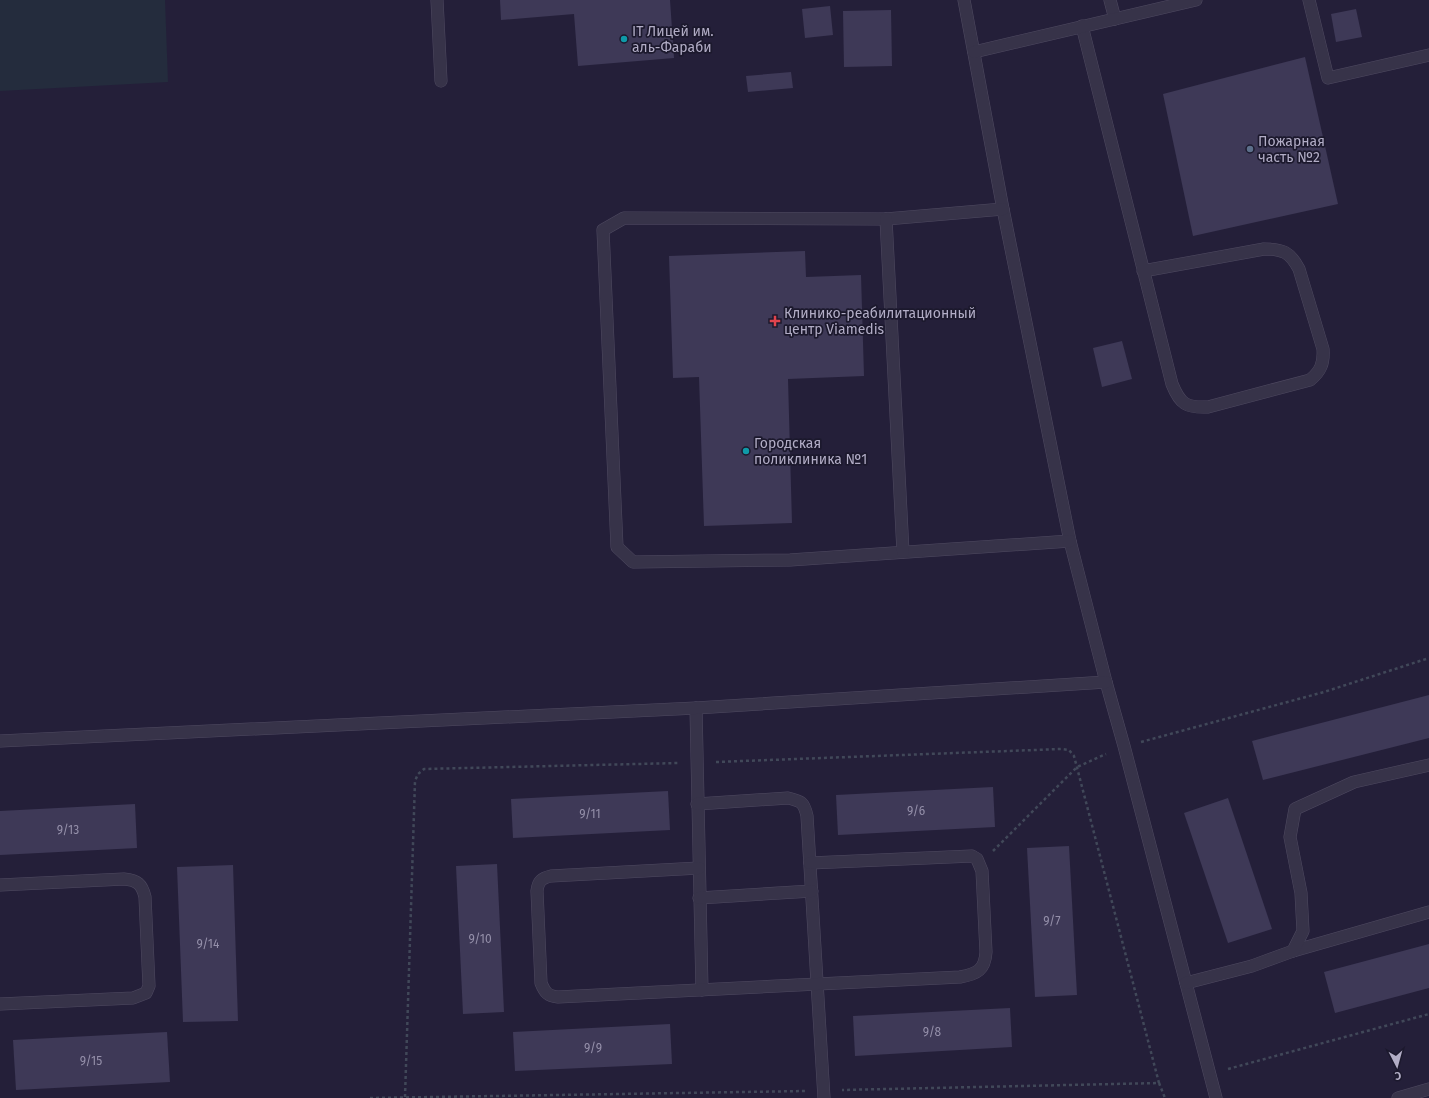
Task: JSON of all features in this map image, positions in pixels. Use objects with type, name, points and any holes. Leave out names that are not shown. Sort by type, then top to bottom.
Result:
[{"type":"street","points":[[437,0],[441,81]]},
{"type":"street","points":[[964,0],[1003,209],[1070,541],[1216,1098]]},
{"type":"street","points":[[1110,0],[1115,19]]},
{"type":"street","points":[[974,52],[1196,0]]},
{"type":"street","points":[[1309,0],[1328,78],[1429,55]]},
{"type":"street","points":[[1082,26],[1143,271],[1172,384],[1177,397],[1186,405],[1197,408],[1208,407],[1310,380],[1317,374],[1322,366],[1324,358],[1323,349],[1299,269],[1293,258],[1284,252],[1274,249],[1264,249],[1143,271]]},
{"type":"street","points":[[1003,209],[886,219],[624,218],[603,230],[618,547],[633,562],[790,560],[1070,541]]},
{"type":"street","points":[[886,219],[903,552]]},
{"type":"street","points":[[0,741],[696,708],[1106,682]]},
{"type":"street","points":[[696,708],[702,990]]},
{"type":"street","points":[[1293,951],[1303,930],[1301,892],[1290,836],[1295,809],[1354,782],[1429,765]]},
{"type":"street","points":[[697,804],[788,798],[802,803],[807,816],[824,1094]]},
{"type":"street","points":[[699,868],[551,876],[545,877],[540,881],[536,890],[541,983],[546,994],[552,997],[558,997],[960,977],[970,976],[980,970],[985,961],[986,952],[982,871],[977,859],[972,856],[965,855],[810,863]]},
{"type":"street","points":[[0,885],[124,879],[139,882],[145,897],[149,986],[146,993],[133,998],[0,1004]]},
{"type":"street","points":[[699,898],[812,891]]},
{"type":"street","points":[[1186,983],[1252,966],[1293,951],[1429,912]]},
{"type":"street","points":[[1398,1098],[1429,1089]]},
{"type":"path","points":[[980,864],[1076,767],[1124,746],[1324,692],[1429,658]]},
{"type":"path","points":[[405,1097],[415,781],[418,774],[424,769],[697,763],[1061,749],[1069,750],[1074,756],[1159,1083],[1165,1098]]},
{"type":"path","points":[[1210,1073],[1429,1014]]},
{"type":"path","points":[[370,1098],[824,1094],[1159,1083]]},
{"type":"shaded area","points":[[0,0],[165,0],[168,82],[0,91]]},
{"type":"building","name":"IT Лицей им. аль-Фараби","points":[[500,0],[670,0],[674,58],[578,66],[574,14],[501,20]]},
{"type":"building","points":[[830,6],[833,35],[805,38],[802,9]]},
{"type":"building","points":[[1356,9],[1362,37],[1336,42],[1331,14]]},
{"type":"building","points":[[891,10],[892,66],[844,67],[843,11]]},
{"type":"building","name":"Пожарная часть №2","points":[[1305,57],[1338,204],[1193,236],[1163,94]]},
{"type":"building","points":[[791,72],[793,88],[748,92],[746,76]]},
{"type":"building","name":"Городская поликлиника №1","points":[[805,251],[806,277],[861,275],[864,376],[788,379],[792,523],[704,526],[699,377],[673,378],[669,256]]},
{"type":"building","points":[[1122,341],[1132,379],[1102,387],[1093,348]]},
{"type":"building","points":[[1429,695],[1429,738],[1263,780],[1252,741]]},
{"type":"building","points":[[993,787],[995,827],[838,835],[836,795]]},
{"type":"building","points":[[668,791],[670,830],[513,838],[511,799]]},
{"type":"building","points":[[1228,798],[1272,929],[1228,943],[1184,813]]},
{"type":"building","points":[[135,804],[137,848],[0,855],[0,811]]},
{"type":"building","points":[[1069,846],[1077,995],[1035,997],[1027,848]]},
{"type":"building","points":[[497,864],[504,1012],[463,1014],[456,866]]},
{"type":"building","points":[[233,865],[238,1021],[183,1022],[177,867]]},
{"type":"building","points":[[1429,944],[1429,988],[1335,1013],[1324,972]]},
{"type":"building","points":[[1010,1008],[1012,1047],[855,1056],[853,1016]]},
{"type":"building","points":[[670,1024],[672,1064],[515,1071],[513,1032]]},
{"type":"building","points":[[167,1032],[170,1082],[16,1090],[13,1040]]},
{"type":"place","name":"IT Лицей им. аль-Фараби","points":[[624,39]]},
{"type":"place","name":"Пожарная часть №2","points":[[1250,149]]},
{"type":"place","name":"Клинико-реабилитационный центр Viamedis","points":[[775,321]]},
{"type":"place","name":"Городская поликлиника №1","points":[[746,451]]}]
